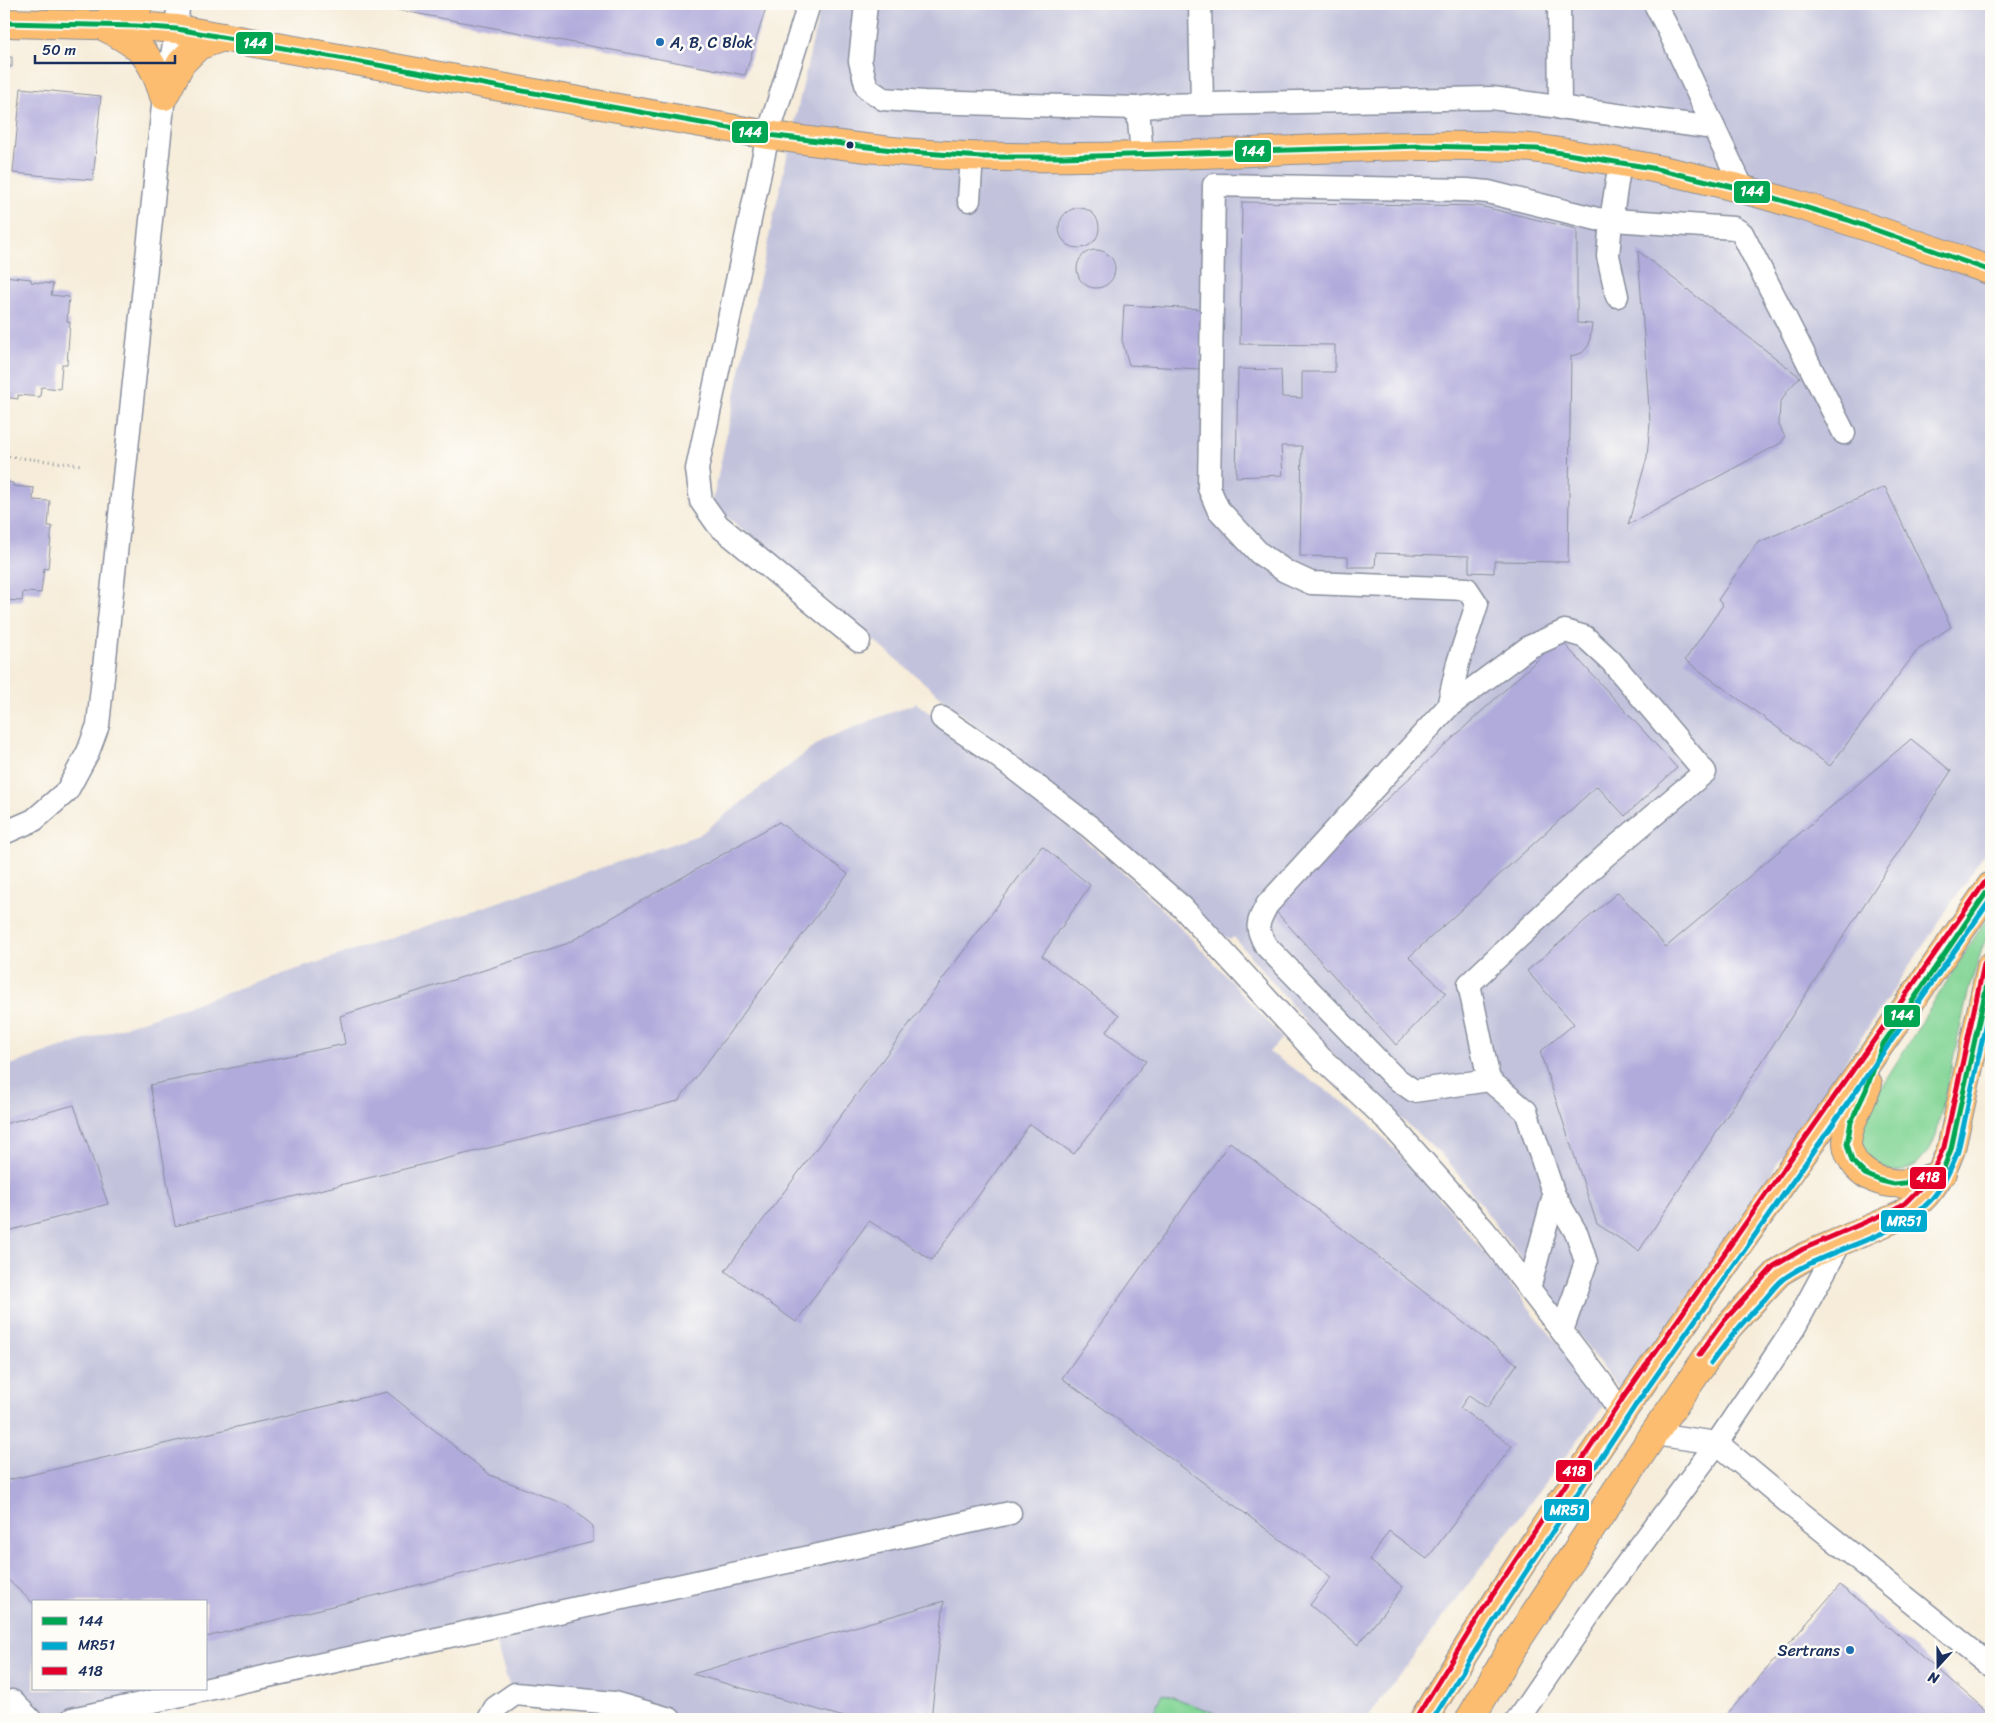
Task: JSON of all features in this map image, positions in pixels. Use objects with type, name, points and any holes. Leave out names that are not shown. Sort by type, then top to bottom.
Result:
[{"type":"main road","points":[[101,25],[139,4]]},
{"type":"main road","points":[[4,23],[137,26],[178,17],[223,37],[768,135],[840,145],[930,154],[972,156],[1142,156],[1419,147],[1518,147],[1662,169],[1743,189],[1812,210],[1991,271]]},
{"type":"main road","points":[[101,25],[130,40],[144,53],[157,72],[164,96]]},
{"type":"main road","points":[[164,96],[181,63],[198,46],[223,37]]},
{"type":"main road","points":[[1424,1719],[1481,1625],[1621,1413],[1882,1044],[1991,886]]},
{"type":"main road","points":[[1470,1719],[1514,1645],[1654,1434],[1728,1327],[1778,1272],[1806,1256],[1900,1216],[1913,1208],[1942,1173],[1951,1150],[1991,966]]},
{"type":"main road","points":[[1882,1044],[1866,1090],[1851,1122],[1847,1144],[1852,1161],[1865,1174],[1894,1184],[1930,1179],[1942,1173]]},
{"type":"main road","points":[[1621,1413],[1654,1434]]},
{"type":"street","points":[[810,4],[768,135],[697,469],[700,502],[718,525],[859,641]]},
{"type":"street","points":[[866,4],[860,61],[867,88],[883,99],[924,102],[1138,108],[1162,105],[1492,98],[1714,128]]},
{"type":"street","points":[[1200,4],[1202,104]]},
{"type":"street","points":[[1559,4],[1560,108]]},
{"type":"street","points":[[1654,4],[1670,31],[1743,189]]},
{"type":"street","points":[[4,833],[34,820],[67,792],[88,752],[98,725],[164,96],[178,17]]},
{"type":"street","points":[[1138,108],[1142,156]]},
{"type":"street","points":[[969,200],[972,156]]},
{"type":"street","points":[[1616,296],[1608,256],[1620,162]]},
{"type":"street","points":[[1448,707],[1458,663],[1477,604],[1467,588],[1311,583],[1284,571],[1259,553],[1218,509],[1209,488],[1214,185],[1467,190],[1488,192],[1611,221],[1734,228],[1742,233],[1844,433]]},
{"type":"street","points":[[1489,1080],[1414,1091],[1394,1077],[1266,946],[1258,931],[1260,919],[1267,905],[1448,707],[1529,647],[1565,631],[1585,637],[1611,661],[1704,772],[1605,856],[1469,984],[1489,1080],[1526,1111],[1554,1195],[1578,1234],[1586,1262],[1562,1331]]},
{"type":"street","points":[[942,718],[996,754],[1090,827],[1182,907],[1320,1058],[1385,1118],[1484,1230],[1601,1382],[1621,1413]]},
{"type":"street","points":[[1529,1290],[1554,1195]]},
{"type":"street","points":[[1518,1719],[1591,1612],[1718,1443],[1794,1328],[1841,1241]]},
{"type":"street","points":[[1654,1434],[1718,1443],[1796,1509],[1991,1666]]},
{"type":"street","points":[[208,1689],[1010,1514]]},
{"type":"street","points":[[72,1719],[205,1690]]},
{"type":"street","points":[[489,1719],[495,1708],[515,1694],[670,1719]]},
{"type":"street","points":[[6,1700],[30,1719]]},
{"type":"path","points":[[4,456],[82,465]]},
{"type":"shaded area","points":[[821,4],[1991,4],[1991,844],[1623,1394],[1449,1162],[1345,1068],[1234,937],[1229,940],[712,504]]},
{"type":"shaded area","points":[[916,703],[960,736],[1138,885],[1209,957],[1282,1038],[1269,1052],[1361,1114],[1444,1203],[1606,1403],[1366,1719],[684,1719],[643,1706],[509,1685],[491,1629],[99,1719],[4,1719],[4,1067],[699,835],[824,739]]},
{"type":"green space","points":[[1991,911],[1991,928],[1969,989],[1936,1135],[1930,1149],[1917,1164],[1903,1171],[1892,1172],[1864,1157],[1859,1145],[1865,1113]]},
{"type":"green space","points":[[1162,1693],[1230,1719],[1151,1719]]},
{"type":"building","name":"A, B, C Blok","points":[[366,4],[739,4],[766,8],[745,75]]},
{"type":"building","points":[[4,57],[12,57],[12,67],[4,66]]},
{"type":"building","points":[[21,88],[101,96],[93,180],[13,173]]},
{"type":"building","points":[[1242,202],[1479,206],[1577,229],[1577,323],[1592,324],[1589,345],[1582,353],[1571,356],[1568,562],[1494,561],[1494,573],[1469,572],[1469,556],[1376,553],[1375,567],[1348,567],[1348,557],[1300,556],[1302,446],[1281,446],[1283,475],[1236,477],[1238,369],[1281,370],[1282,397],[1302,398],[1302,372],[1335,372],[1335,345],[1240,344]]},
{"type":"building","points":[[1079,208],[1093,214],[1099,228],[1093,242],[1079,248],[1065,242],[1059,228],[1065,214]]},
{"type":"building","points":[[1096,250],[1109,256],[1115,269],[1109,282],[1096,288],[1083,282],[1077,269],[1083,256]]},
{"type":"building","points":[[1638,251],[1800,377],[1788,390],[1780,403],[1779,425],[1785,437],[1781,443],[1628,525],[1647,457],[1650,423]]},
{"type":"building","points":[[4,276],[31,279],[31,282],[53,284],[51,295],[69,297],[67,321],[70,322],[67,364],[62,364],[60,389],[41,387],[40,397],[18,395],[18,399],[4,397]]},
{"type":"building","points":[[1124,305],[1202,309],[1199,369],[1129,365],[1122,340]]},
{"type":"building","points":[[4,482],[13,483],[13,486],[34,488],[33,500],[50,501],[48,526],[52,526],[48,569],[44,568],[41,593],[23,592],[22,601],[4,600]]},
{"type":"building","points":[[1885,487],[1951,627],[1919,648],[1830,766],[1685,660],[1723,605],[1718,600],[1757,543]]},
{"type":"building","points":[[1560,639],[1677,768],[1625,816],[1597,786],[1409,957],[1446,993],[1396,1045],[1271,906]]},
{"type":"building","points":[[1911,739],[1951,771],[1639,1251],[1597,1224],[1540,1052],[1574,1024],[1527,971],[1618,892],[1666,947]]},
{"type":"building","points":[[779,822],[848,874],[678,1101],[175,1226],[150,1085],[345,1044],[340,1016],[566,944]]},
{"type":"building","points":[[1042,846],[1090,885],[1042,956],[1119,1015],[1106,1032],[1146,1061],[1074,1154],[1030,1124],[932,1260],[869,1221],[796,1322],[725,1271]]},
{"type":"building","points":[[74,1105],[108,1204],[4,1232],[4,1124]]},
{"type":"building","points":[[1230,1142],[1517,1364],[1487,1408],[1469,1395],[1460,1408],[1512,1446],[1427,1559],[1389,1531],[1369,1560],[1403,1587],[1358,1645],[1310,1605],[1331,1577],[1062,1378]]},
{"type":"building","points":[[387,1392],[490,1475],[569,1506],[593,1526],[593,1542],[208,1637],[208,1600],[32,1600],[32,1602],[4,1576],[4,1481]]},
{"type":"building","name":"Sertrans","points":[[1840,1585],[1991,1715],[1991,1719],[1723,1719]]},
{"type":"building","points":[[944,1601],[931,1719],[851,1719],[692,1674]]},
{"type":"transit line","name":"144","points":[[4,23],[137,26],[177,29],[768,135],[909,152],[982,157],[1062,157],[1422,146],[1537,149],[1652,168],[1750,191],[1848,220],[1991,271]]},
{"type":"transit line","name":"418","points":[[1418,1715],[1484,1608],[1623,1398],[1985,882]]},
{"type":"transit line","name":"144","points":[[1991,886],[1883,1044],[1866,1090],[1851,1122],[1847,1144],[1852,1161],[1865,1174],[1894,1184],[1930,1179],[1942,1173],[1951,1149],[1991,966]]},
{"type":"transit line","name":"MR51","points":[[1433,1719],[1497,1616],[1635,1406],[1991,899]]},
{"type":"transit line","name":"418","points":[[1699,1355],[1723,1322],[1774,1266],[1803,1249],[1896,1209],[1905,1203],[1925,1183],[1944,1147],[1984,964]]},
{"type":"transit line","name":"MR51","points":[[1711,1363],[1730,1338],[1783,1279],[1822,1258],[1881,1234],[1916,1214],[1935,1196],[1946,1178],[1958,1151],[1991,1000]]},
{"type":"place","name":"A, B, C Blok","points":[[660,42]]},
{"type":"place","name":"Sertrans","points":[[1850,1650]]}]
